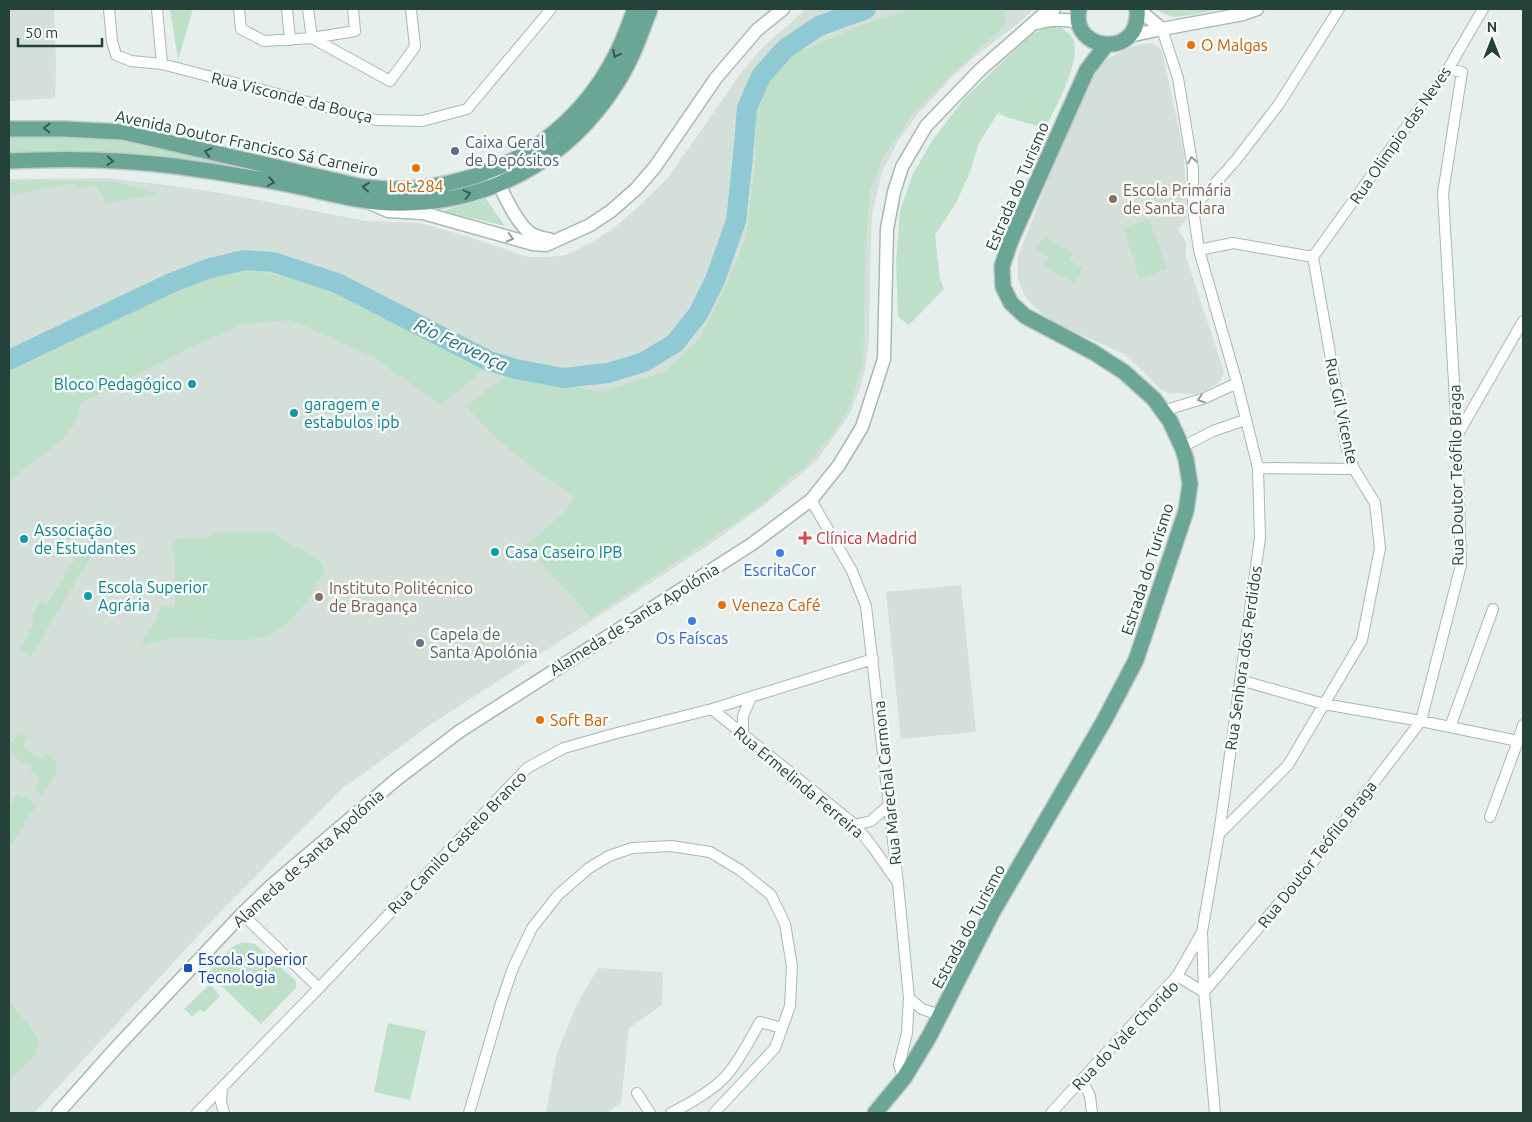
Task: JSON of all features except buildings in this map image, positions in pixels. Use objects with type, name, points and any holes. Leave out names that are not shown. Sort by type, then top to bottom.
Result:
[{"type":"main road","name":"Avenida Doutor Francisco Sá Carneiro","points":[[9,129],[123,132],[363,187],[401,189],[445,184],[481,174],[506,164],[535,147],[564,125],[594,91],[616,54],[635,9]]},
{"type":"main road","name":"Avenida Doutor Francisco Sá Carneiro","points":[[9,162],[89,160],[173,166],[285,184],[362,200],[390,202],[432,201],[476,192],[518,176],[554,153],[597,112],[629,59],[650,9]]},
{"type":"main road","points":[[1079,15],[1082,30],[1092,41],[1114,45],[1122,42],[1135,28],[1138,18],[1137,9]]},
{"type":"main road","name":"Estrada do Turismo","points":[[1087,36],[1087,70]]},
{"type":"main road","name":"Estrada do Turismo","points":[[875,1113],[904,1078],[930,1035],[992,913],[1104,721],[1136,660],[1186,511],[1190,484],[1186,459],[1176,432],[1154,399],[1124,372],[1093,352],[1025,316],[1010,303],[1003,287],[1002,266],[1011,240],[1087,70],[1106,45]]},
{"type":"street","name":"Rua Visconde da Bouça","points":[[109,9],[112,41],[116,55],[131,62],[162,64],[376,120],[422,121],[467,110],[551,9]]},
{"type":"street","points":[[157,9],[162,64]]},
{"type":"street","points":[[238,9],[241,29],[264,42],[312,38],[355,31],[352,9]]},
{"type":"street","points":[[287,9],[290,40]]},
{"type":"street","points":[[308,9],[312,38]]},
{"type":"street","points":[[312,38],[390,81],[415,47],[412,9]]},
{"type":"street","points":[[362,200],[388,210],[423,213],[532,244],[546,245],[556,241],[611,211],[636,188],[655,167],[716,78],[757,30],[783,9]]},
{"type":"street","name":"Alameda de Santa Apolónia","points":[[58,1113],[115,1049],[242,914],[272,885],[397,779],[460,731],[752,544],[811,500],[839,465],[862,426],[884,358],[887,229],[894,192],[902,167],[926,126],[980,70],[1044,13],[1054,9]]},
{"type":"street","points":[[1137,9],[1162,29]]},
{"type":"street","points":[[1129,36],[1244,14],[1257,9]]},
{"type":"street","points":[[1193,208],[1236,160],[1278,104],[1339,9]]},
{"type":"street","name":"Rua Olimpio das Neves","points":[[1312,257],[1448,68],[1483,9]]},
{"type":"street","points":[[1032,24],[1046,19],[1062,19],[1079,15]]},
{"type":"street","name":"Rua Senhora dos Perdidos","points":[[1162,29],[1178,78],[1193,169],[1193,208],[1199,250],[1237,383],[1258,468],[1260,538],[1219,834],[1202,932],[1204,992],[1215,1113]]},
{"type":"street","name":"Rua Doutor Teófilo Braga","points":[[1204,992],[1303,875],[1421,721],[1461,565],[1457,434],[1443,193],[1462,72],[1448,68]]},
{"type":"street","points":[[481,174],[496,178],[521,224],[529,232],[556,241]]},
{"type":"street","points":[[508,200],[513,184],[518,176]]},
{"type":"street","points":[[1199,250],[1233,243],[1312,257]]},
{"type":"street","name":"Rua Gil Vicente","points":[[1219,834],[1288,765],[1362,640],[1380,548],[1375,503],[1354,469],[1347,450],[1312,257]]},
{"type":"street","points":[[1457,434],[1523,321]]},
{"type":"street","points":[[1163,411],[1205,398],[1237,383]]},
{"type":"street","points":[[1182,447],[1213,431],[1245,420]]},
{"type":"street","points":[[1258,468],[1354,469]]},
{"type":"street","name":"Rua Marechal Carmona","points":[[811,500],[852,571],[866,606],[909,998],[907,1033],[899,1065],[904,1078]]},
{"type":"street","points":[[1450,727],[1493,609]]},
{"type":"street","name":"Rua Camilo Castelo Branco","points":[[197,1113],[319,988],[527,768],[564,748],[712,709],[873,659]]},
{"type":"street","points":[[1240,680],[1324,704],[1518,741]]},
{"type":"street","points":[[743,734],[743,716],[751,697]]},
{"type":"street","name":"Rua Ermelinda Ferreira","points":[[712,709],[855,825],[898,884]]},
{"type":"street","points":[[1490,817],[1523,725]]},
{"type":"street","points":[[855,825],[871,821],[889,805]]},
{"type":"street","points":[[469,1113],[500,1003],[513,968],[532,928],[558,895],[589,868],[609,856],[632,848],[671,846],[710,852],[740,870],[771,895],[785,924],[792,966],[790,1006],[775,1048],[714,1113]]},
{"type":"street","points":[[242,914],[319,988]]},
{"type":"street","points":[[1177,976],[1202,932]]},
{"type":"street","name":"Rua do Vale Chorido","points":[[1052,1113],[1177,976],[1204,992]]},
{"type":"street","points":[[909,998],[922,1010],[940,1015]]},
{"type":"street","points":[[671,1113],[689,1104],[724,1078],[742,1053],[760,1022],[782,1028]]},
{"type":"street","points":[[1082,1080],[1090,1096],[1092,1113]]},
{"type":"street","points":[[222,1088],[221,1102],[224,1113]]},
{"type":"street","points":[[637,1093],[650,1113]]},
{"type":"shaded area","points":[[9,9],[54,9],[55,98],[9,101]]},
{"type":"shaded area","name":"Instituto Politécnico de Bragança","points":[[806,9],[1032,9],[1026,17],[953,76],[917,115],[898,141],[882,172],[872,215],[869,340],[865,369],[850,413],[836,434],[816,461],[768,502],[709,545],[433,723],[343,788],[222,910],[34,1113],[9,1113],[9,179],[107,178],[167,185],[221,193],[366,221],[421,223],[528,257],[566,255],[591,243],[616,226],[668,178],[743,70],[763,47]]},
{"type":"shaded area","name":"Escola Primária de Santa Clara","points":[[1152,43],[1162,50],[1184,154],[1187,219],[1178,229],[1186,242],[1186,257],[1224,372],[1221,380],[1215,385],[1195,394],[1168,393],[1160,389],[1124,354],[1053,322],[1033,306],[1024,294],[1018,280],[1018,256],[1088,78],[1102,61],[1133,46]]},
{"type":"shaded area","points":[[961,585],[976,732],[901,739],[886,592]]},
{"type":"shaded area","points":[[598,968],[663,972],[662,1005],[629,1028],[621,1103],[607,1113],[546,1113],[557,1053],[576,1006]]},
{"type":"green space","points":[[170,9],[193,9],[178,60]]},
{"type":"green space","points":[[913,9],[1003,9],[1006,24],[949,77],[910,117],[883,157],[870,191],[866,236],[863,361],[851,403],[835,431],[806,466],[782,485],[769,499],[707,542],[591,617],[525,547],[567,509],[573,497],[492,435],[465,405],[509,375],[603,392],[664,372],[699,340],[727,283],[746,237],[755,168],[757,95],[793,54],[865,24]]},
{"type":"green space","points":[[1154,9],[1220,9],[1173,17]]},
{"type":"green space","points":[[1060,27],[1072,37],[1075,46],[1074,57],[1067,83],[1045,128],[998,113],[979,143],[970,172],[956,203],[935,235],[940,279],[944,289],[909,325],[898,317],[896,261],[900,211],[913,174],[932,141],[963,100],[1028,37],[1043,28]]},
{"type":"green space","points":[[28,134],[115,139],[346,189],[479,181],[480,183],[454,191],[342,191],[9,156],[9,135]]},
{"type":"green space","points":[[37,180],[117,182],[159,194],[107,203],[107,206],[96,185],[77,189],[73,183],[9,196],[9,182]]},
{"type":"green space","points":[[486,199],[505,226],[446,212],[445,210]]},
{"type":"green space","points":[[1149,219],[1167,269],[1140,279],[1123,228]]},
{"type":"green space","points":[[1044,236],[1073,253],[1069,260],[1083,268],[1074,283],[1044,266],[1049,257],[1037,249]]},
{"type":"green space","points":[[239,269],[252,269],[340,291],[414,332],[485,368],[442,405],[371,356],[291,320],[243,324],[196,345],[81,403],[78,418],[67,436],[9,481],[9,372],[82,337],[174,286]]},
{"type":"green space","points":[[271,532],[322,562],[325,571],[304,605],[287,624],[273,633],[259,638],[229,640],[174,638],[139,648],[155,622],[160,607],[175,607],[175,555],[172,552],[173,542],[180,538],[207,538],[212,533]]},
{"type":"green space","points":[[81,549],[92,555],[31,656],[20,648],[33,626],[33,615],[40,601],[47,604]]},
{"type":"green space","points":[[18,732],[28,737],[23,747],[42,759],[46,753],[56,763],[56,773],[42,795],[34,790],[40,778],[30,772],[32,767],[9,754],[9,740],[13,742]]},
{"type":"green space","points":[[17,794],[37,804],[9,848],[9,807]]},
{"type":"green space","points":[[242,942],[255,944],[296,981],[296,988],[261,1024],[208,973],[232,947]]},
{"type":"green space","points":[[210,984],[220,996],[204,1012],[200,1010],[192,1016],[184,1009]]},
{"type":"green space","points":[[9,1000],[39,1039],[35,1055],[9,1081]]},
{"type":"green space","points":[[388,1023],[426,1031],[410,1100],[374,1092]]},
{"type":"waterway","name":"Rio Fervença","points":[[9,360],[171,283],[207,269],[244,260],[273,262],[337,283],[489,361],[516,369],[563,378],[608,373],[644,362],[675,343],[698,314],[715,280],[736,221],[747,108],[761,76],[785,49],[819,26],[866,9]]},
{"type":"place","name":"O Malgas","points":[[1191,45]]},
{"type":"place","name":"Caixa Geral de Depósitos","points":[[455,151]]},
{"type":"place","name":"Lot.284","points":[[416,168]]},
{"type":"place","name":"Escola Primária de Santa Clara","points":[[1113,199]]},
{"type":"place","name":"Bloco Pedagógico","points":[[192,384]]},
{"type":"place","name":"garagem e estabulos ipb","points":[[294,413]]},
{"type":"place","name":"Clínica Madrid","points":[[805,538]]},
{"type":"place","name":"Associação de Estudantes","points":[[24,539]]},
{"type":"place","name":"Casa Caseiro IPB","points":[[495,552]]},
{"type":"place","name":"EscritaCor","points":[[780,553]]},
{"type":"place","name":"Escola Superior Agrária","points":[[88,596]]},
{"type":"place","name":"Instituto Politécnico de Bragança","points":[[319,597]]},
{"type":"place","name":"Veneza Café","points":[[722,605]]},
{"type":"place","name":"Os Faíscas","points":[[692,621]]},
{"type":"place","name":"Capela de Santa Apolónia","points":[[420,643]]},
{"type":"place","name":"Soft Bar","points":[[540,720]]},
{"type":"place","name":"Escola Superior Tecnologia","points":[[188,968]]}]
